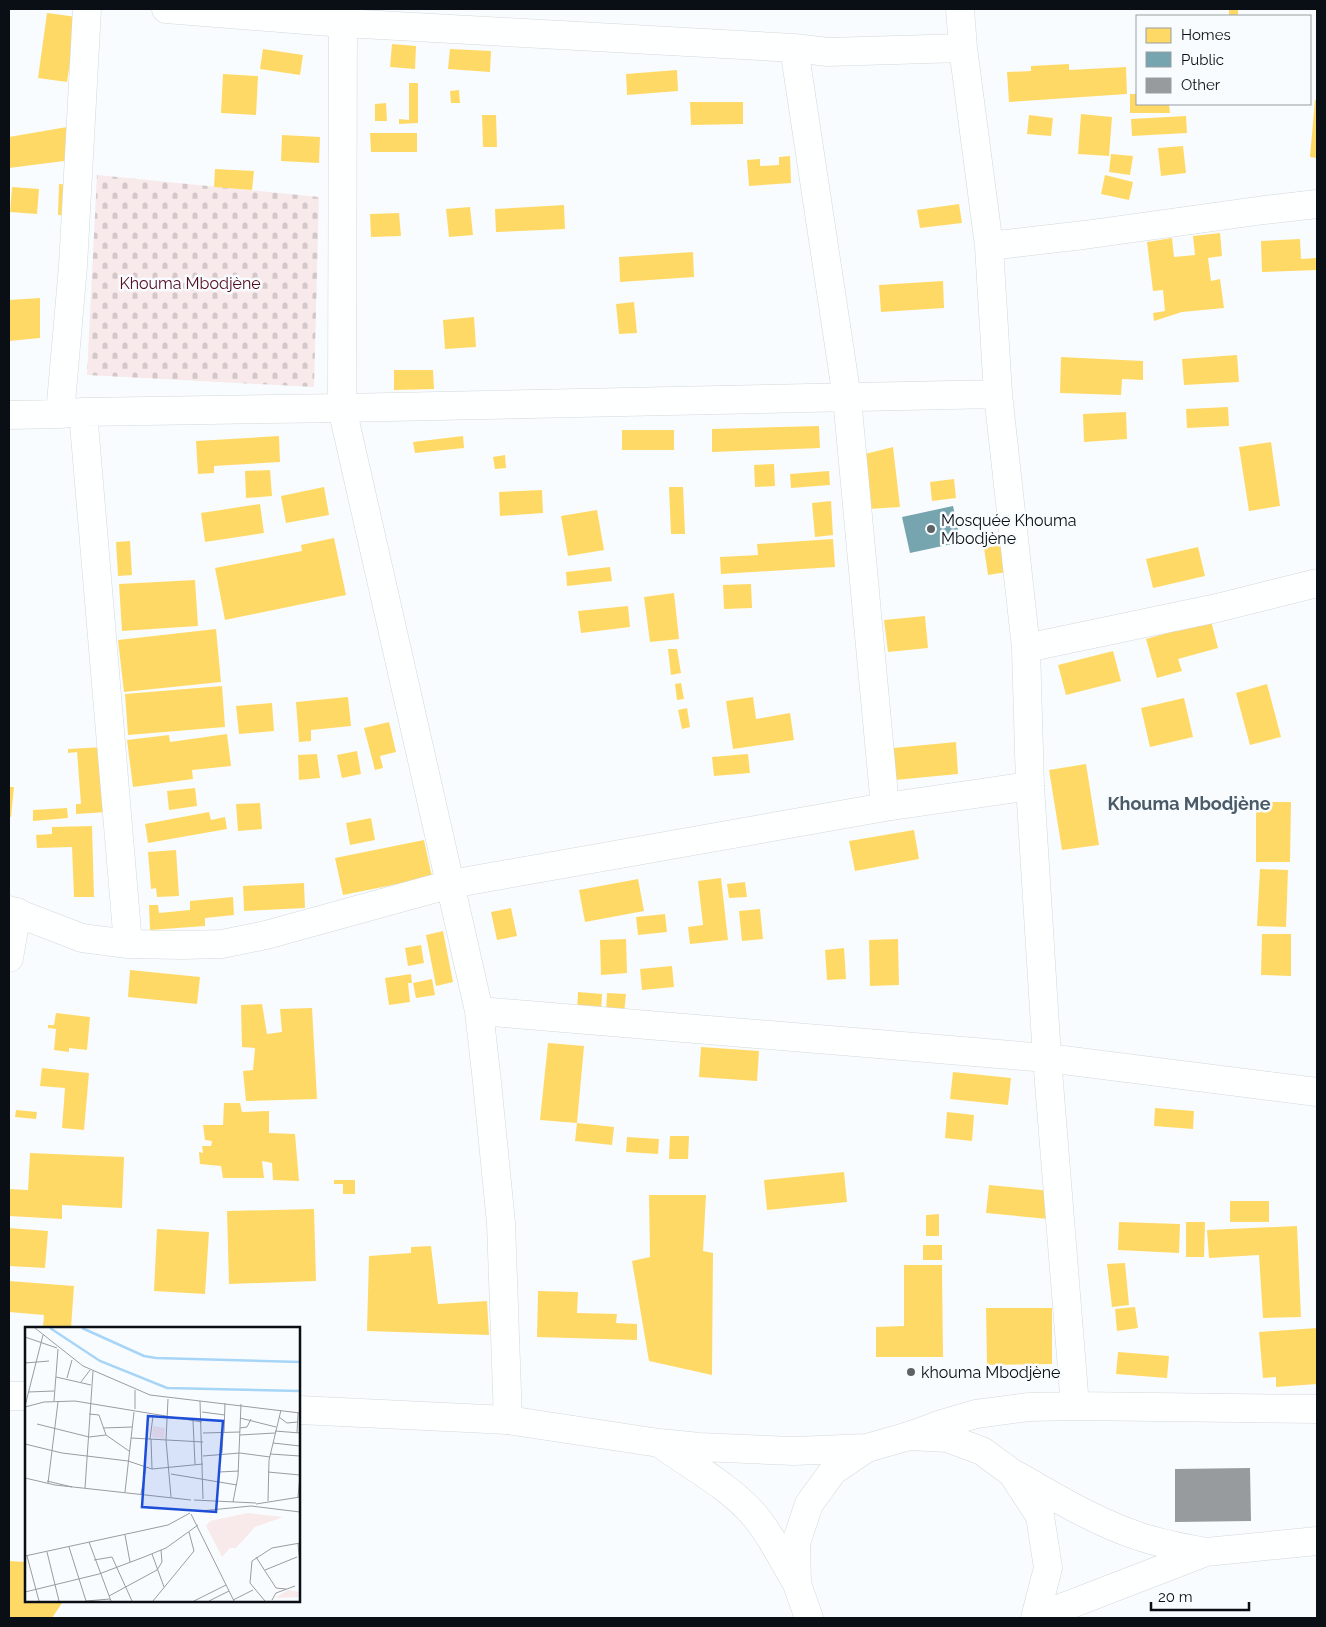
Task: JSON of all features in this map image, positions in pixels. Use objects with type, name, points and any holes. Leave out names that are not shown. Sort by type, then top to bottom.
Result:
[{"type":"street","points":[[88,9],[73,266],[71,413],[128,944]]},
{"type":"street","points":[[166,9],[343,16],[828,52],[962,48]]},
{"type":"street","points":[[960,9],[962,48],[989,246],[998,394],[1026,648],[1030,786],[1047,1058],[1075,1406]]},
{"type":"street","points":[[343,16],[342,408],[479,1011],[488,1082],[501,1223],[508,1420]]},
{"type":"street","points":[[794,48],[847,398],[885,807]]},
{"type":"street","points":[[989,246],[1317,204]]},
{"type":"street","points":[[9,415],[998,394]]},
{"type":"street","points":[[1026,648],[1217,608],[1317,583]]},
{"type":"street","points":[[9,958],[13,911],[82,938],[128,944],[182,945],[231,942],[266,935],[451,884],[885,807],[1030,786]]},
{"type":"street","points":[[479,1011],[1047,1058],[1317,1092]]},
{"type":"street","points":[[9,1396],[25,1396]]},
{"type":"street","points":[[300,1410],[508,1420],[700,1448],[794,1451],[867,1448],[976,1414],[1029,1407],[1317,1409]]},
{"type":"street","points":[[909,1436],[947,1438],[982,1450],[1012,1473],[1076,1509],[1116,1528],[1143,1538],[1206,1552]]},
{"type":"street","points":[[659,1443],[734,1496],[755,1516],[797,1584],[809,1618]]},
{"type":"street","points":[[797,1584],[796,1543],[809,1504],[833,1471],[867,1448]]},
{"type":"street","points":[[1012,1473],[1040,1516],[1048,1568],[1035,1618]]},
{"type":"street","points":[[1035,1618],[1206,1552],[1317,1541]]},
{"type":"green space","name":"Khouma Mbodjène","points":[[97,175],[319,197],[314,387],[87,375]]},
{"type":"building: Homes","points":[[1229,9],[1238,9],[1238,15],[1229,15]]},
{"type":"building: Homes","points":[[47,13],[77,17],[67,82],[38,78]]},
{"type":"building: Homes","points":[[392,44],[416,46],[415,69],[390,67]]},
{"type":"building: Homes","points":[[263,49],[303,55],[300,75],[260,69]]},
{"type":"building: Homes","points":[[450,49],[491,51],[490,72],[448,69]]},
{"type":"building: Homes","points":[[1069,64],[1069,70],[1126,67],[1127,94],[1009,102],[1007,72],[1031,71],[1031,66]]},
{"type":"building: Homes","points":[[677,70],[678,91],[627,95],[626,74]]},
{"type":"building: Homes","points":[[223,74],[258,76],[256,115],[221,113]]},
{"type":"building: Homes","points":[[409,83],[418,83],[418,123],[399,124],[399,119],[409,120]]},
{"type":"building: Homes","points":[[459,90],[460,103],[451,103],[450,91]]},
{"type":"building: Homes","points":[[1130,94],[1136,94],[1136,105],[1169,105],[1170,113],[1130,113]]},
{"type":"building: Homes","points":[[1315,100],[1317,100],[1317,158],[1310,157]]},
{"type":"building: Homes","points":[[690,102],[743,102],[743,124],[691,125]]},
{"type":"building: Homes","points":[[386,103],[387,121],[375,121],[375,104]]},
{"type":"building: Homes","points":[[1081,114],[1112,117],[1109,156],[1078,154]]},
{"type":"building: Homes","points":[[482,115],[496,115],[497,147],[483,147]]},
{"type":"building: Homes","points":[[1029,115],[1053,118],[1051,136],[1027,134]]},
{"type":"building: Homes","points":[[1186,116],[1187,133],[1132,136],[1131,119]]},
{"type":"building: Homes","points":[[73,126],[72,160],[9,168],[9,137]]},
{"type":"building: Homes","points":[[370,133],[417,133],[417,152],[371,152]]},
{"type":"building: Homes","points":[[282,135],[320,137],[319,163],[281,161]]},
{"type":"building: Homes","points":[[1183,146],[1186,173],[1161,176],[1158,148]]},
{"type":"building: Homes","points":[[1111,154],[1133,156],[1130,175],[1109,172]]},
{"type":"building: Homes","points":[[790,156],[791,183],[749,186],[747,160],[760,159],[760,166],[779,165],[779,157]]},
{"type":"building: Homes","points":[[215,169],[254,171],[252,190],[214,187]]},
{"type":"building: Homes","points":[[1105,175],[1133,182],[1129,200],[1101,194]]},
{"type":"building: Homes","points":[[59,184],[74,185],[72,216],[58,215]]},
{"type":"building: Homes","points":[[12,187],[39,189],[37,214],[10,212]]},
{"type":"building: Homes","points":[[959,204],[962,223],[920,228],[917,210]]},
{"type":"building: Homes","points":[[564,205],[565,229],[496,232],[495,209]]},
{"type":"building: Homes","points":[[470,207],[473,235],[449,237],[446,209]]},
{"type":"building: Homes","points":[[399,213],[401,236],[371,237],[370,214]]},
{"type":"building: Homes","points":[[1220,233],[1222,256],[1208,258],[1211,281],[1220,279],[1224,308],[1182,312],[1154,321],[1153,313],[1165,311],[1163,290],[1153,291],[1147,242],[1172,238],[1174,257],[1195,255],[1193,236]]},
{"type":"building: Homes","points":[[1300,239],[1301,259],[1316,258],[1317,270],[1262,272],[1261,241]]},
{"type":"building: Homes","points":[[693,252],[694,277],[620,282],[619,257]]},
{"type":"building: Homes","points":[[943,281],[944,308],[881,312],[879,285]]},
{"type":"building: Homes","points":[[40,298],[40,338],[9,341],[9,300]]},
{"type":"building: Homes","points":[[634,302],[637,333],[619,334],[616,304]]},
{"type":"building: Homes","points":[[474,317],[476,347],[445,349],[443,320]]},
{"type":"building: Homes","points":[[1237,355],[1239,382],[1184,385],[1182,359]]},
{"type":"building: Homes","points":[[1061,357],[1143,361],[1143,380],[1122,379],[1121,395],[1060,393]]},
{"type":"building: Homes","points":[[394,370],[433,370],[434,389],[394,390]]},
{"type":"building: Homes","points":[[1228,407],[1229,426],[1187,428],[1186,409]]},
{"type":"building: Homes","points":[[1126,412],[1127,439],[1084,442],[1083,414]]},
{"type":"building: Homes","points":[[819,426],[820,448],[712,452],[712,429]]},
{"type":"building: Homes","points":[[622,430],[674,430],[674,450],[622,450]]},
{"type":"building: Homes","points":[[279,436],[280,462],[214,466],[214,473],[198,474],[196,441]]},
{"type":"building: Homes","points":[[463,436],[464,448],[415,453],[413,442]]},
{"type":"building: Homes","points":[[1271,442],[1280,506],[1249,511],[1239,447]]},
{"type":"building: Homes","points":[[893,447],[900,507],[869,509],[861,455]]},
{"type":"building: Homes","points":[[505,455],[506,468],[495,469],[493,457]]},
{"type":"building: Homes","points":[[774,464],[775,486],[755,487],[754,465]]},
{"type":"building: Homes","points":[[270,470],[272,496],[246,498],[245,471]]},
{"type":"building: Homes","points":[[829,471],[830,485],[791,488],[790,474]]},
{"type":"building: Homes","points":[[954,479],[956,498],[932,501],[930,482]]},
{"type":"building: Homes","points":[[324,487],[329,515],[286,523],[281,496]]},
{"type":"building: Homes","points":[[669,487],[683,487],[685,534],[671,534]]},
{"type":"building: Homes","points":[[542,490],[543,513],[500,516],[499,492]]},
{"type":"building: Homes","points":[[831,501],[833,535],[815,537],[812,503]]},
{"type":"building: Homes","points":[[260,504],[264,533],[205,542],[201,513]]},
{"type":"building: Homes","points":[[597,510],[604,550],[568,556],[561,516]]},
{"type":"building: Homes","points":[[334,538],[346,595],[225,620],[215,568],[302,551],[301,545]]},
{"type":"building: Homes","points":[[833,539],[835,567],[721,574],[720,557],[758,555],[757,544]]},
{"type":"building: Homes","points":[[130,541],[132,575],[118,576],[116,542]]},
{"type":"building: Homes","points":[[1003,545],[1007,572],[988,575],[984,548]]},
{"type":"building: Homes","points":[[1198,547],[1205,576],[1153,588],[1146,559]]},
{"type":"building: Homes","points":[[610,567],[612,581],[567,586],[566,572]]},
{"type":"building: Homes","points":[[195,580],[198,626],[122,631],[119,584]]},
{"type":"building: Homes","points":[[751,584],[752,608],[724,609],[723,585]]},
{"type":"building: Homes","points":[[674,593],[679,639],[650,642],[644,597]]},
{"type":"building: Homes","points":[[628,606],[630,627],[581,633],[578,611]]},
{"type":"building: Homes","points":[[925,616],[928,648],[888,652],[884,620]]},
{"type":"building: Homes","points":[[1211,621],[1218,648],[1178,659],[1182,671],[1157,678],[1146,639]]},
{"type":"building: Homes","points":[[216,629],[221,682],[124,692],[118,640]]},
{"type":"building: Homes","points":[[668,649],[677,649],[681,673],[671,675]]},
{"type":"building: Homes","points":[[1113,651],[1121,681],[1066,695],[1058,665]]},
{"type":"building: Homes","points":[[681,683],[684,699],[677,700],[675,684]]},
{"type":"building: Homes","points":[[1267,684],[1281,737],[1250,745],[1236,693]]},
{"type":"building: Homes","points":[[222,686],[225,727],[128,735],[125,694]]},
{"type":"building: Homes","points":[[348,697],[351,726],[311,730],[311,741],[299,742],[296,702]]},
{"type":"building: Homes","points":[[753,697],[756,719],[790,713],[794,740],[733,749],[726,701]]},
{"type":"building: Homes","points":[[1184,698],[1193,737],[1150,747],[1141,708]]},
{"type":"building: Homes","points":[[272,703],[274,731],[239,734],[236,706]]},
{"type":"building: Homes","points":[[687,708],[690,727],[682,729],[678,710]]},
{"type":"building: Homes","points":[[389,722],[396,752],[380,756],[383,768],[375,770],[364,728]]},
{"type":"building: Homes","points":[[227,734],[231,766],[192,770],[193,779],[133,787],[127,740],[169,735],[170,742]]},
{"type":"building: Homes","points":[[956,742],[958,774],[895,780],[893,748]]},
{"type":"building: Homes","points":[[104,747],[108,812],[76,814],[76,804],[81,804],[77,752],[68,753],[68,749]]},
{"type":"building: Homes","points":[[357,751],[361,774],[342,778],[337,755]]},
{"type":"building: Homes","points":[[317,754],[320,778],[299,780],[298,755]]},
{"type":"building: Homes","points":[[748,754],[750,773],[714,776],[712,757]]},
{"type":"building: Homes","points":[[1086,764],[1099,845],[1062,850],[1049,770]]},
{"type":"building: Homes","points":[[9,787],[14,787],[11,817],[9,817]]},
{"type":"building: Homes","points":[[195,788],[197,806],[169,810],[167,791]]},
{"type":"building: Homes","points":[[1256,802],[1291,802],[1290,862],[1256,862]]},
{"type":"building: Homes","points":[[260,803],[262,829],[238,831],[236,804]]},
{"type":"building: Homes","points":[[67,808],[68,818],[33,821],[33,810]]},
{"type":"building: Homes","points":[[209,812],[211,820],[225,817],[227,829],[148,843],[145,824]]},
{"type":"building: Homes","points":[[371,818],[375,840],[350,845],[346,823]]},
{"type":"building: Homes","points":[[92,826],[94,897],[74,897],[72,847],[37,848],[36,835],[52,834],[52,827]]},
{"type":"building: Homes","points":[[914,830],[919,859],[855,871],[849,841]]},
{"type":"building: Homes","points":[[424,840],[432,877],[343,895],[335,858]]},
{"type":"building: Homes","points":[[176,850],[179,896],[157,897],[156,888],[151,889],[148,852]]},
{"type":"building: Homes","points":[[1260,869],[1288,870],[1286,927],[1257,926]]},
{"type":"building: Homes","points":[[721,878],[728,940],[690,944],[688,927],[703,925],[698,881]]},
{"type":"building: Homes","points":[[638,879],[644,911],[585,922],[579,890]]},
{"type":"building: Homes","points":[[745,882],[747,897],[729,898],[727,884]]},
{"type":"building: Homes","points":[[304,883],[305,908],[244,911],[243,886]]},
{"type":"building: Homes","points":[[233,897],[234,915],[205,918],[205,926],[150,930],[149,905],[158,905],[159,913],[190,910],[190,901]]},
{"type":"building: Homes","points":[[511,908],[517,936],[497,940],[491,912]]},
{"type":"building: Homes","points":[[760,909],[763,939],[742,941],[739,911]]},
{"type":"building: Homes","points":[[665,914],[667,932],[638,935],[636,917]]},
{"type":"building: Homes","points":[[443,931],[453,982],[436,986],[426,935]]},
{"type":"building: Homes","points":[[1262,934],[1291,934],[1291,976],[1261,975]]},
{"type":"building: Homes","points":[[626,939],[627,973],[601,975],[600,940]]},
{"type":"building: Homes","points":[[898,939],[899,985],[870,986],[869,940]]},
{"type":"building: Homes","points":[[421,945],[424,963],[408,966],[405,948]]},
{"type":"building: Homes","points":[[844,948],[846,979],[827,980],[825,950]]},
{"type":"building: Homes","points":[[672,966],[674,987],[642,990],[640,969]]},
{"type":"building: Homes","points":[[130,970],[200,977],[197,1004],[128,997]]},
{"type":"building: Homes","points":[[411,974],[412,983],[408,983],[410,1002],[389,1005],[385,978]]},
{"type":"building: Homes","points":[[432,979],[435,995],[416,998],[413,983]]},
{"type":"building: Homes","points":[[578,992],[602,994],[601,1012],[577,1010]]},
{"type":"building: Homes","points":[[607,993],[626,994],[624,1014],[606,1013]]},
{"type":"building: Homes","points":[[262,1004],[267,1034],[282,1032],[280,1009],[312,1008],[317,1099],[246,1101],[243,1071],[253,1070],[255,1048],[242,1047],[241,1005]]},
{"type":"building: Homes","points":[[56,1013],[90,1017],[87,1050],[69,1048],[69,1052],[54,1050],[56,1029],[48,1028],[48,1025],[54,1025]]},
{"type":"building: Homes","points":[[548,1043],[584,1046],[577,1123],[540,1120]]},
{"type":"building: Homes","points":[[701,1047],[759,1051],[757,1081],[699,1077]]},
{"type":"building: Homes","points":[[42,1068],[89,1073],[84,1130],[62,1128],[65,1088],[40,1086]]},
{"type":"building: Homes","points":[[953,1072],[1011,1078],[1008,1105],[950,1099]]},
{"type":"building: Homes","points":[[224,1103],[240,1103],[242,1112],[269,1111],[269,1133],[295,1134],[299,1181],[273,1180],[272,1163],[262,1161],[264,1178],[223,1178],[221,1166],[200,1164],[199,1152],[203,1153],[202,1146],[211,1146],[212,1141],[205,1140],[203,1125],[223,1125]]},
{"type":"building: Homes","points":[[1155,1108],[1194,1111],[1193,1129],[1154,1126]]},
{"type":"building: Homes","points":[[16,1110],[37,1112],[36,1119],[15,1117]]},
{"type":"building: Homes","points":[[947,1112],[974,1115],[972,1141],[945,1138]]},
{"type":"building: Homes","points":[[577,1123],[614,1127],[612,1145],[575,1141]]},
{"type":"building: Homes","points":[[670,1136],[689,1136],[688,1159],[669,1159]]},
{"type":"building: Homes","points":[[627,1137],[659,1139],[658,1154],[626,1152]]},
{"type":"building: Homes","points":[[30,1153],[124,1157],[122,1208],[62,1205],[62,1219],[9,1216],[9,1189],[28,1190]]},
{"type":"building: Homes","points":[[844,1172],[847,1202],[767,1210],[764,1180]]},
{"type":"building: Homes","points":[[334,1180],[355,1180],[355,1194],[343,1194],[343,1184],[334,1184]]},
{"type":"building: Homes","points":[[989,1185],[1051,1191],[1048,1219],[986,1213]]},
{"type":"building: Homes","points":[[649,1195],[706,1195],[703,1251],[713,1253],[712,1375],[649,1361],[632,1261],[650,1257]]},
{"type":"building: Homes","points":[[1230,1201],[1269,1201],[1269,1222],[1230,1222]]},
{"type":"building: Homes","points":[[314,1209],[316,1281],[229,1284],[227,1211]]},
{"type":"building: Homes","points":[[939,1214],[939,1236],[926,1236],[926,1215]]},
{"type":"building: Homes","points":[[1119,1222],[1180,1224],[1179,1253],[1118,1250]]},
{"type":"building: Homes","points":[[1186,1222],[1205,1222],[1204,1257],[1186,1257]]},
{"type":"building: Homes","points":[[1297,1226],[1301,1317],[1263,1318],[1259,1255],[1209,1258],[1207,1230]]},
{"type":"building: Homes","points":[[9,1228],[48,1231],[45,1268],[9,1266]]},
{"type":"building: Homes","points":[[157,1229],[209,1232],[205,1294],[154,1291]]},
{"type":"building: Homes","points":[[923,1245],[942,1245],[942,1260],[923,1260]]},
{"type":"building: Homes","points":[[431,1246],[438,1304],[487,1301],[489,1335],[367,1331],[369,1256],[411,1253],[411,1247]]},
{"type":"building: Homes","points":[[1125,1263],[1129,1305],[1112,1307],[1107,1264]]},
{"type":"building: Homes","points":[[904,1265],[942,1265],[943,1357],[876,1357],[876,1327],[904,1326]]},
{"type":"building: Homes","points":[[9,1281],[74,1286],[71,1327],[43,1327],[44,1315],[9,1312]]},
{"type":"building: Homes","points":[[538,1291],[578,1292],[577,1313],[617,1314],[616,1323],[637,1324],[637,1340],[537,1337]]},
{"type":"building: Homes","points":[[1135,1307],[1138,1328],[1117,1331],[1115,1309]]},
{"type":"building: Homes","points":[[986,1308],[1052,1308],[1052,1364],[987,1365]]},
{"type":"building: Homes","points":[[1317,1328],[1317,1384],[1276,1387],[1276,1377],[1263,1378],[1259,1332]]},
{"type":"building: Homes","points":[[1118,1352],[1169,1356],[1167,1378],[1116,1374]]},
{"type":"building: Homes","points":[[9,1561],[25,1562],[25,1602],[64,1602],[52,1618],[9,1618]]},
{"type":"building: Public","name":"Mosquée Khouma Mbodjène","points":[[953,506],[961,542],[910,553],[902,517]]},
{"type":"building: Other","points":[[1250,1468],[1251,1521],[1175,1522],[1175,1469]]},
{"type":"place","name":"Mosquée Khouma Mbodjène","points":[[931,529]]},
{"type":"place","name":"khouma Mbodjène","points":[[911,1372]]},
{"type":"district","name":"Khouma Mbodjène","points":[[1189,804]]}]
